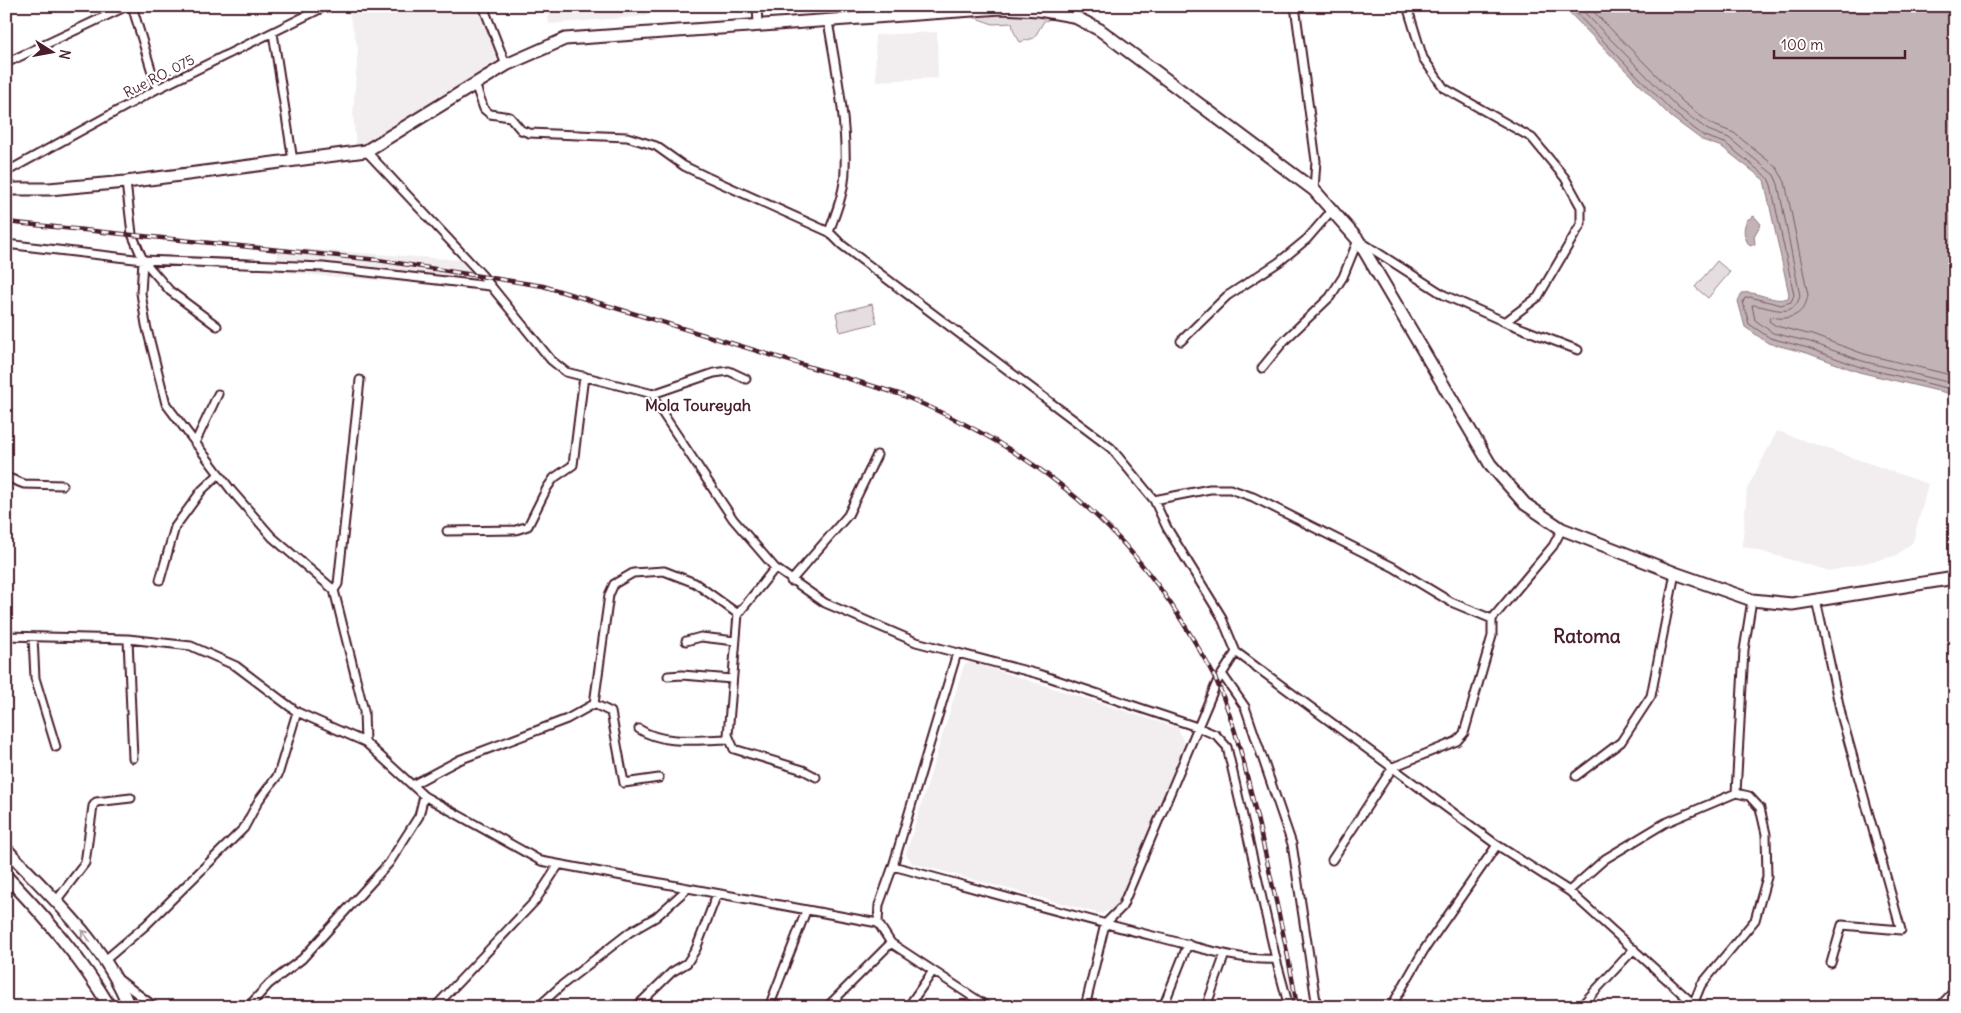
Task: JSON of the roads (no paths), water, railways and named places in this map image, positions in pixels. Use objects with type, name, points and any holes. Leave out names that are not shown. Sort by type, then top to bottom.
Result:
[{"type":"main road","points":[[6,189],[49,189],[126,182],[366,150],[506,65],[565,39],[1001,8],[1039,10],[1073,16],[1100,30],[1314,190],[1358,240],[1490,464],[1525,504],[1562,529],[1675,573],[1752,600],[1792,604],[1955,578]]},
{"type":"main road","points":[[6,849],[56,901],[104,961],[116,977],[129,1007]]},
{"type":"main road","points":[[6,876],[58,932],[86,968],[110,1007]]},
{"type":"street","points":[[6,63],[127,6]]},
{"type":"street","points":[[132,6],[157,89]]},
{"type":"street","name":"Rue RO. 075","points":[[6,172],[157,89],[326,6]]},
{"type":"street","points":[[483,6],[506,65]]},
{"type":"street","points":[[757,6],[758,24]]},
{"type":"street","points":[[1295,6],[1316,161],[1314,190]]},
{"type":"street","points":[[1406,6],[1423,58],[1444,88],[1532,138],[1565,178],[1581,207],[1581,224],[1538,297],[1505,322]]},
{"type":"street","points":[[828,21],[842,107],[845,170],[840,200],[829,232]]},
{"type":"street","points":[[273,33],[293,161]]},
{"type":"street","points":[[475,84],[484,109],[490,114],[510,117],[521,130],[530,133],[627,137],[656,146],[684,166],[829,232],[842,245],[1111,448],[1154,500],[1167,528],[1221,616],[1236,652],[1497,845],[1569,891],[1694,1006],[1701,985],[1755,920],[1767,877],[1766,834],[1760,808],[1749,796],[1736,793],[1665,823],[1605,858],[1569,891]]},
{"type":"street","points":[[366,150],[490,286],[551,360],[566,372],[653,394],[714,373],[729,371],[746,379]]},
{"type":"street","points":[[126,182],[132,234],[143,260],[170,291],[218,326]]},
{"type":"street","points":[[1181,341],[1227,296],[1279,262],[1307,239],[1332,210]]},
{"type":"street","points":[[1262,368],[1284,341],[1330,297],[1343,277],[1358,240],[1444,295],[1505,322],[1578,350]]},
{"type":"street","points":[[6,244],[143,260],[323,267],[490,286]]},
{"type":"street","points":[[143,260],[141,293],[166,404],[219,474],[272,537],[334,590],[364,710],[365,742]]},
{"type":"street","points":[[447,531],[516,530],[528,526],[554,478],[573,465],[584,376]]},
{"type":"street","points":[[334,590],[338,584],[360,380]]},
{"type":"street","points":[[195,443],[218,394]]},
{"type":"street","points":[[653,394],[659,408],[733,519],[775,568],[824,603],[916,642],[1042,675],[1216,735],[1227,747],[1276,959],[1289,1006]]},
{"type":"street","points":[[791,581],[848,515],[877,455]]},
{"type":"street","points":[[160,580],[175,528],[202,490],[219,474]]},
{"type":"street","points":[[6,477],[24,484],[63,485]]},
{"type":"street","points":[[1154,500],[1210,489],[1230,489],[1253,497],[1393,567],[1450,602],[1492,619]]},
{"type":"street","points":[[1332,860],[1393,767],[1458,741],[1464,733],[1492,636],[1492,619],[1553,546],[1562,529]]},
{"type":"street","points":[[775,568],[738,614],[728,735],[734,749],[803,770],[816,777]]},
{"type":"street","points":[[594,704],[609,595],[614,584],[633,574],[664,571],[695,583],[738,614]]},
{"type":"street","points":[[1576,776],[1621,742],[1651,696],[1675,573]]},
{"type":"street","points":[[1736,793],[1744,650],[1752,600]]},
{"type":"street","points":[[1816,600],[1842,718],[1901,930],[1842,925],[1831,963]]},
{"type":"street","points":[[6,636],[128,639],[191,646],[236,666],[298,712],[365,742],[424,796],[541,861],[558,866],[878,923]]},
{"type":"street","points":[[33,637],[35,678],[56,747]]},
{"type":"street","points":[[686,641],[701,637],[735,641]]},
{"type":"street","points":[[128,639],[133,758]]},
{"type":"street","points":[[1085,1007],[1106,924],[1122,907],[1216,682],[1236,652]]},
{"type":"street","points":[[957,654],[893,866],[878,905],[878,923],[891,943],[988,1007]]},
{"type":"street","points":[[1222,674],[1245,707],[1292,844],[1316,1001],[1320,1007]]},
{"type":"street","points":[[668,676],[682,675],[732,679]]},
{"type":"street","points":[[594,704],[611,712],[624,783],[659,778]]},
{"type":"street","points":[[412,785],[459,760],[567,720],[594,704]]},
{"type":"street","points":[[104,961],[146,925],[244,828],[260,800],[278,775],[298,712]]},
{"type":"street","points":[[639,729],[648,735],[691,741],[730,739]]},
{"type":"street","points":[[248,1007],[269,984],[302,958],[389,863],[419,816],[424,796]]},
{"type":"street","points":[[56,901],[85,863],[93,806],[96,802],[132,798]]},
{"type":"street","points":[[1391,1007],[1424,950],[1497,845]]},
{"type":"street","points":[[435,1007],[535,901],[558,866]]},
{"type":"street","points":[[893,866],[1225,954],[1262,960],[1276,959]]},
{"type":"street","points":[[538,1007],[562,985],[630,932],[656,917],[687,889]]},
{"type":"street","points":[[636,1007],[672,972],[687,963],[696,949],[717,894]]},
{"type":"street","points":[[769,1007],[806,911]]},
{"type":"street","points":[[826,1007],[891,943]]},
{"type":"street","points":[[1163,1007],[1188,944]]},
{"type":"street","points":[[1580,1007],[1634,949]]},
{"type":"street","points":[[1206,1007],[1225,954]]},
{"type":"street","points":[[908,1007],[933,971]]},
{"type":"street","points":[[116,977],[155,1007]]},
{"type":"street","points":[[1939,1007],[1955,990]]},
{"type":"water","points":[[1563,6],[1955,6],[1955,395],[1859,372],[1807,353],[1768,343],[1745,327],[1738,301],[1742,293],[1754,293],[1777,299],[1788,298],[1789,294],[1764,180],[1722,147],[1702,140],[1671,117]]},
{"type":"water","points":[[1754,216],[1761,224],[1754,236],[1755,244],[1750,246],[1744,231],[1747,220]]},
{"type":"railway","points":[[6,222],[378,260],[543,286],[899,394],[943,413],[984,434],[1023,458],[1059,484],[1093,513],[1125,545],[1155,581],[1182,621],[1213,674],[1231,719],[1247,777],[1280,921],[1297,1007]]},
{"type":"district","name":"Mola Toureyah","points":[[698,405]]},
{"type":"district","name":"Ratoma","points":[[1587,636]]}]
